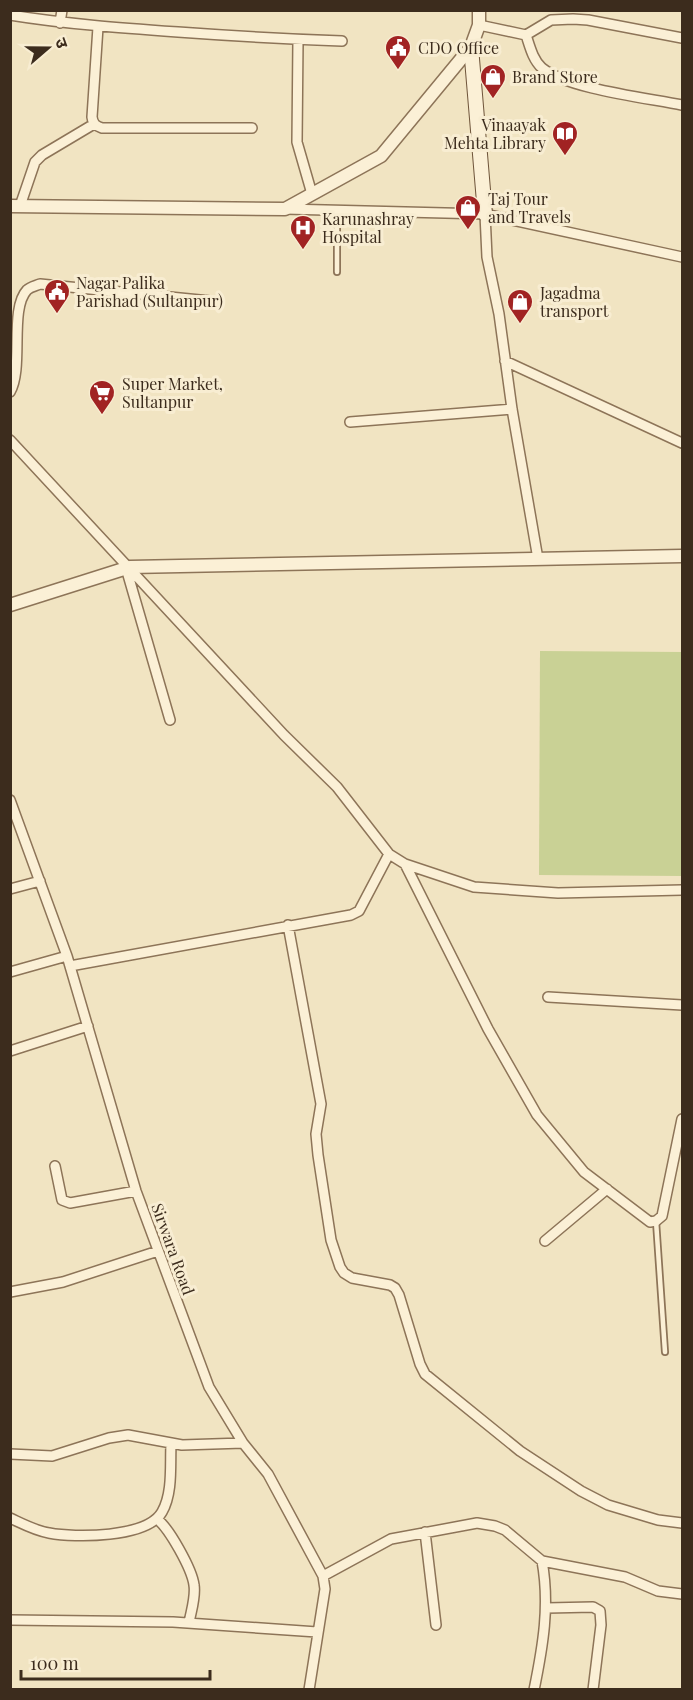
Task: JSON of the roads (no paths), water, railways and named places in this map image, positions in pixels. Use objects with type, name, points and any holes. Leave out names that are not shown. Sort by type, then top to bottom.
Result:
[{"type":"main road","points":[[471,46],[485,214]]},
{"type":"street","points":[[60,23],[62,10]]},
{"type":"street","points":[[285,209],[381,156],[471,46],[478,25],[479,10]]},
{"type":"street","points":[[10,15],[98,27],[298,40],[342,40]]},
{"type":"street","points":[[478,25],[526,35],[551,20],[573,19],[682,38]]},
{"type":"street","points":[[98,27],[92,117],[94,124],[102,128],[252,128]]},
{"type":"street","points":[[526,35],[533,56],[541,68],[556,77],[586,87],[682,105]]},
{"type":"street","points":[[298,40],[297,142],[312,194]]},
{"type":"street","points":[[94,124],[42,155],[35,162],[15,206],[485,214],[682,257]]},
{"type":"street","points":[[485,214],[487,257],[499,314],[512,409],[538,559]]},
{"type":"street","points":[[10,392],[16,377],[17,325],[22,297],[28,288],[40,284],[210,301]]},
{"type":"street","points":[[506,361],[682,443]]},
{"type":"street","points":[[350,422],[512,409]]},
{"type":"street","points":[[10,440],[284,735],[337,788],[389,854],[405,864],[474,887],[515,892],[558,893],[682,890]]},
{"type":"street","points":[[10,605],[128,567],[682,556]]},
{"type":"street","points":[[128,567],[170,720]]},
{"type":"street","name":"Sirwara Road","points":[[10,800],[67,956],[136,1191],[209,1387],[243,1443],[268,1474],[323,1576]]},
{"type":"street","points":[[70,966],[351,915],[359,911],[389,854]]},
{"type":"street","points":[[405,864],[488,1029],[537,1115],[584,1172],[650,1222],[662,1216],[682,1119]]},
{"type":"street","points":[[10,890],[40,881]]},
{"type":"street","points":[[288,925],[321,1104],[316,1134],[318,1155],[332,1240],[340,1267],[352,1278],[395,1288],[425,1374],[520,1451],[581,1491],[608,1505],[658,1520],[682,1523]]},
{"type":"street","points":[[10,972],[67,956]]},
{"type":"street","points":[[548,997],[682,1005]]},
{"type":"street","points":[[10,1051],[88,1026]]},
{"type":"street","points":[[55,1166],[62,1200],[65,1202],[136,1191]]},
{"type":"street","points":[[545,1242],[607,1189]]},
{"type":"street","points":[[10,1292],[63,1281],[158,1251]]},
{"type":"street","points":[[10,1454],[42,1456],[62,1454],[110,1438],[128,1435],[171,1444],[243,1443]]},
{"type":"street","points":[[10,1518],[49,1533],[87,1536],[105,1536],[146,1525],[157,1519],[167,1499],[171,1444]]},
{"type":"street","points":[[157,1519],[164,1524],[171,1535],[194,1584],[189,1623]]},
{"type":"street","points":[[309,1689],[325,1589],[323,1576],[382,1543],[425,1532],[477,1523],[495,1526],[505,1530],[542,1561],[625,1577],[658,1591],[682,1594]]},
{"type":"street","points":[[425,1532],[436,1625]]},
{"type":"street","points":[[534,1689],[544,1639],[547,1608],[546,1581],[542,1561]]},
{"type":"street","points":[[547,1608],[594,1607],[600,1611],[602,1625],[593,1689]]},
{"type":"street","points":[[10,1620],[189,1623],[317,1632]]},
{"type":"lane","points":[[337,211],[337,272]]},
{"type":"lane","points":[[656,1221],[665,1352]]},
{"type":"place","name":"CDO Office","points":[[398,71]]},
{"type":"place","name":"Brand Store","points":[[493,100]]},
{"type":"place","name":"Vinaayak Mehta Library","points":[[565,157]]},
{"type":"place","name":"Taj Tour and Travels","points":[[468,231]]},
{"type":"place","name":"Karunashray Hospital","points":[[303,251]]},
{"type":"place","name":"Nagar Palika Parishad (Sultanpur)","points":[[57,315]]},
{"type":"place","name":"Jagadma transport","points":[[520,325]]},
{"type":"place","name":"Super Market, Sultanpur","points":[[102,416]]}]
